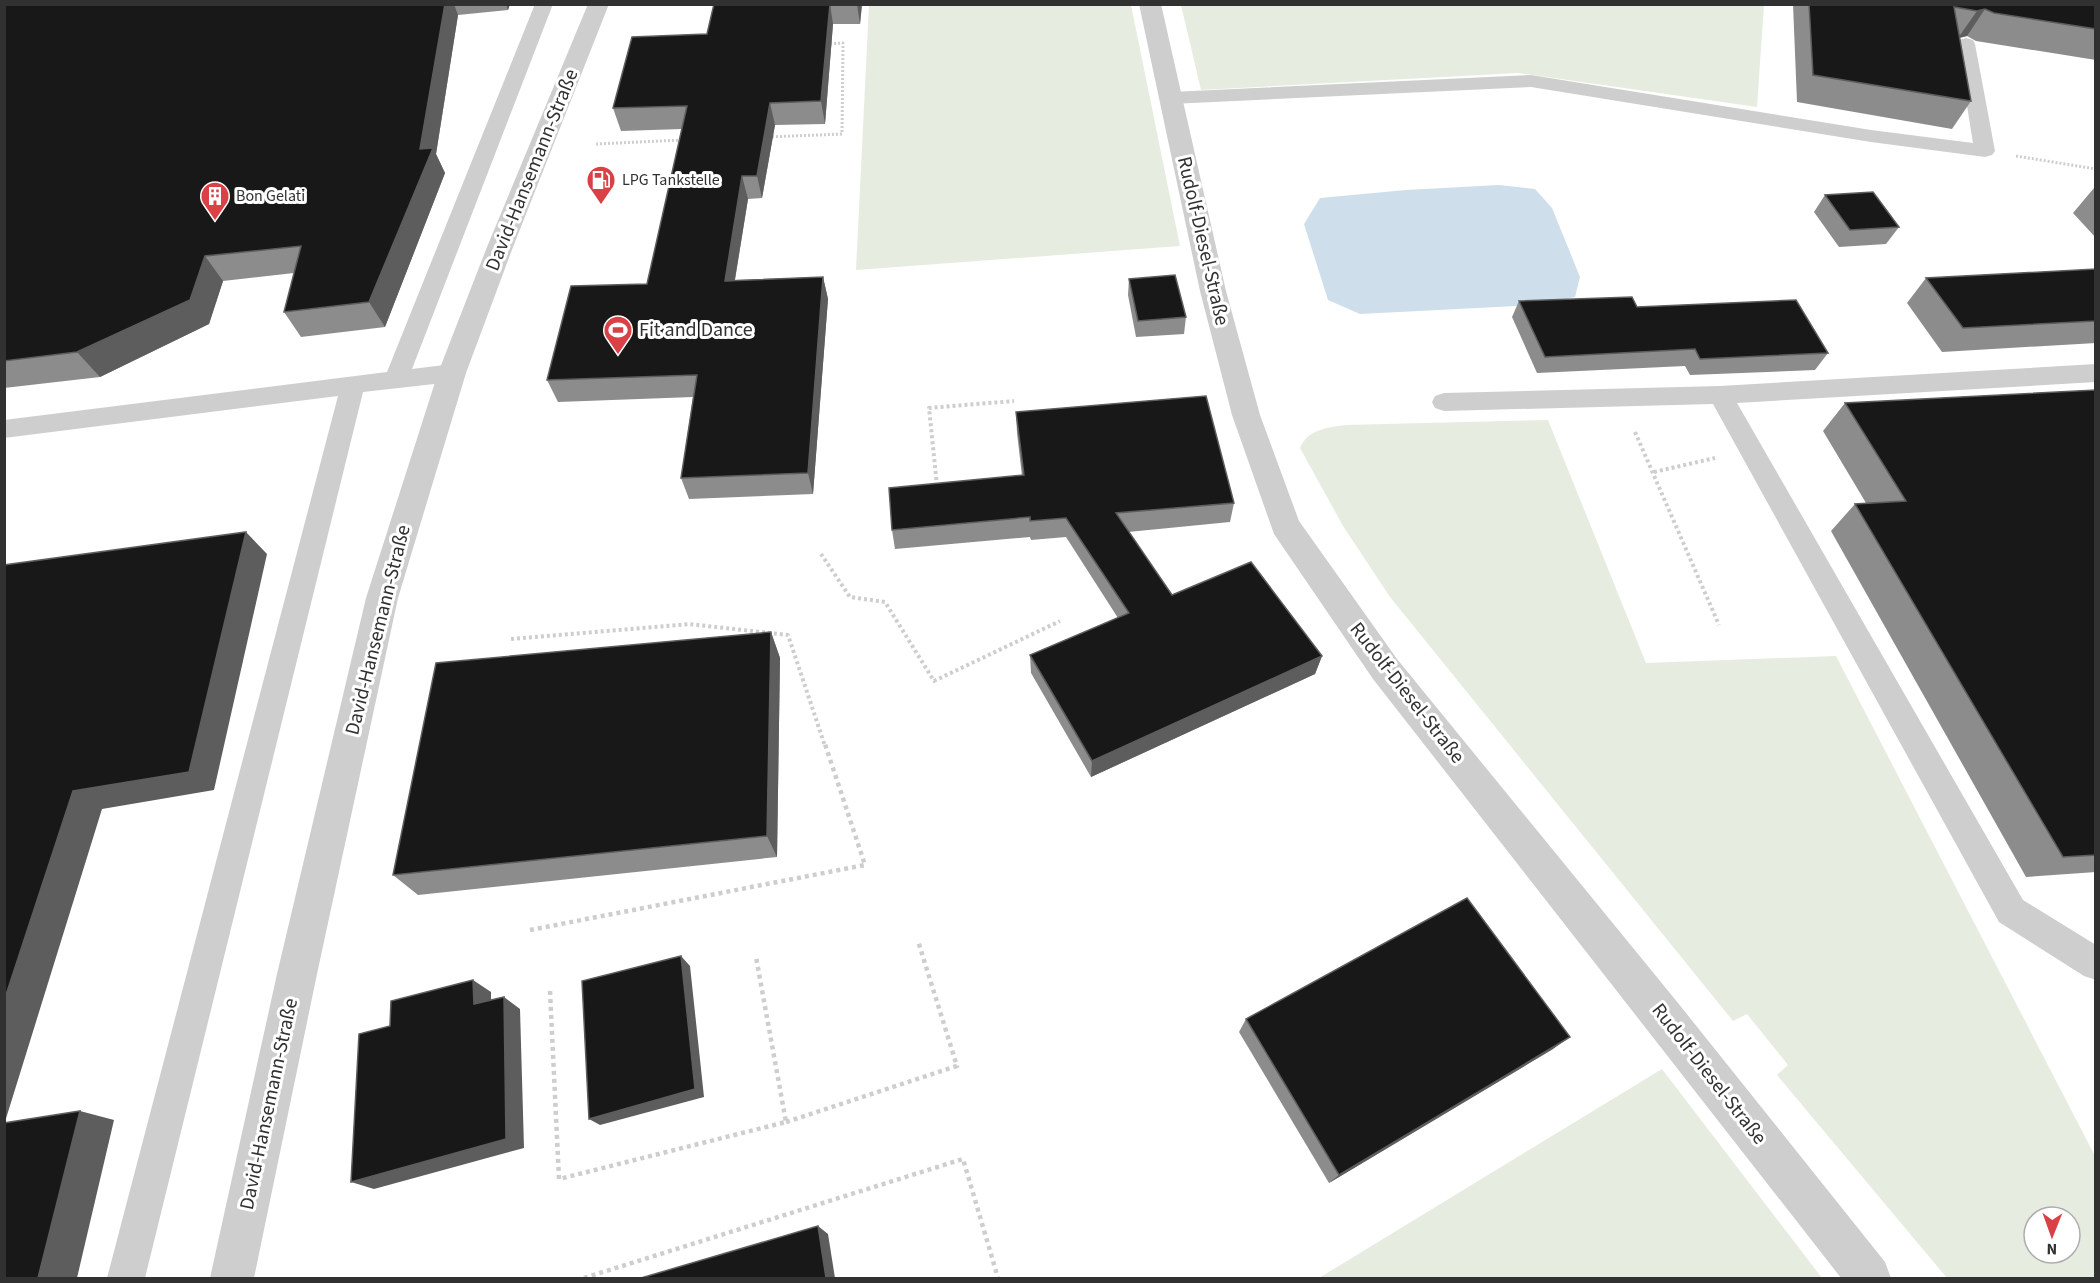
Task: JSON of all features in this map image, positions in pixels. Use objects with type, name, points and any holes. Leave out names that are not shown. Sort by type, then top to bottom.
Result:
[{"type":"street","name":"David-Hansemann-Straße","points":[[232,1278],[382,598],[452,373],[599,4]]},
{"type":"street","name":"Rudolf-Diesel-Straße","points":[[1150,4],[1213,291],[1246,415],[1285,525],[1386,669],[1869,1278]]},
{"type":"lane","points":[[396,380],[544,4]]},
{"type":"lane","points":[[1171,98],[1531,81],[1871,136],[1985,151],[1966,44]]},
{"type":"lane","points":[[4,429],[452,373]]},
{"type":"lane","points":[[1444,402],[1720,395],[2096,373]]},
{"type":"lane","points":[[126,1278],[353,385]]},
{"type":"lane","points":[[1720,395],[2012,910],[2096,964]]},
{"type":"path","points":[[760,137],[842,134],[843,43],[820,44]]},
{"type":"path","points":[[596,144],[690,140]]},
{"type":"path","points":[[1985,151],[2096,169]]},
{"type":"path","points":[[937,486],[929,408],[1014,401]]},
{"type":"path","points":[[1635,432],[1719,625]]},
{"type":"path","points":[[1654,472],[1750,449]]},
{"type":"path","points":[[822,554],[850,597],[885,602],[934,681],[1060,621]]},
{"type":"path","points":[[511,639],[688,624],[788,635],[865,865],[531,930]]},
{"type":"path","points":[[550,992],[560,1179],[786,1122],[957,1066],[918,941]]},
{"type":"path","points":[[756,957],[786,1122]]},
{"type":"path","points":[[584,1278],[963,1159],[998,1278]]},
{"type":"shaded area","points":[[869,5],[1131,5],[1180,246],[856,270]]},
{"type":"shaded area","points":[[1181,5],[1764,5],[1757,107],[1518,73],[1201,90]]},
{"type":"shaded area","points":[[1548,420],[1646,663],[1836,656],[2095,1156],[2095,1278],[1947,1278],[1777,1075],[1788,1065],[1747,1014],[1733,1021],[1390,597],[1343,526],[1300,448],[1313,433],[1345,425]]},
{"type":"shaded area","points":[[1662,1069],[1822,1278],[1319,1278]]},
{"type":"water","points":[[1499,185],[1535,189],[1552,208],[1580,277],[1575,297],[1538,305],[1360,314],[1328,300],[1304,224],[1320,198]]},
{"type":"building","name":"Bon Gelati","points":[[4,4],[445,4],[420,149],[433,148],[369,302],[284,312],[301,246],[205,256],[190,300],[77,352],[4,361]]},
{"type":"building","points":[[714,4],[830,4],[821,101],[770,103],[757,176],[742,176],[725,281],[823,277],[808,473],[681,478],[697,375],[547,380],[571,286],[647,284],[687,106],[613,108],[632,37],[707,34]]},
{"type":"building","points":[[1809,4],[2096,4],[2096,29],[1994,13],[1985,9],[1977,11],[1954,7],[1971,101],[1813,75]]},
{"type":"building","points":[[1873,192],[1899,227],[1850,230],[1825,195]]},
{"type":"building","points":[[2096,269],[2096,321],[1963,328],[1926,278]]},
{"type":"building","points":[[1175,275],[1186,317],[1138,321],[1129,279]]},
{"type":"building","points":[[1632,297],[1637,307],[1796,300],[1828,353],[1700,359],[1695,349],[1545,357],[1519,301]]},
{"type":"building","points":[[2096,390],[2096,855],[2063,857],[1855,504],[1906,501],[1845,403]]},
{"type":"building","points":[[1206,396],[1234,503],[1116,513],[1172,595],[1251,562],[1322,656],[1092,761],[1030,655],[1129,613],[1066,518],[1030,521],[1030,517],[892,530],[889,488],[1024,475],[1016,412]]},
{"type":"building","points":[[246,532],[189,772],[73,791],[4,1001],[4,565]]},
{"type":"building","points":[[771,632],[767,836],[393,875],[436,663]]},
{"type":"building","points":[[1467,898],[1570,1037],[1339,1175],[1246,1019]]},
{"type":"building","points":[[681,956],[695,1089],[589,1119],[582,981]]},
{"type":"building","points":[[473,980],[474,1004],[504,997],[506,1139],[351,1182],[359,1034],[390,1026],[391,1001]]},
{"type":"building","points":[[80,1111],[38,1278],[4,1278],[4,1123]]},
{"type":"building","points":[[818,1226],[826,1278],[641,1278]]},
{"type":"place","name":"LPG Tankstelle","points":[[601,206]]},
{"type":"place","name":"Bon Gelati","points":[[215,222]]},
{"type":"place","name":"Fit and Dance","points":[[618,356]]}]
